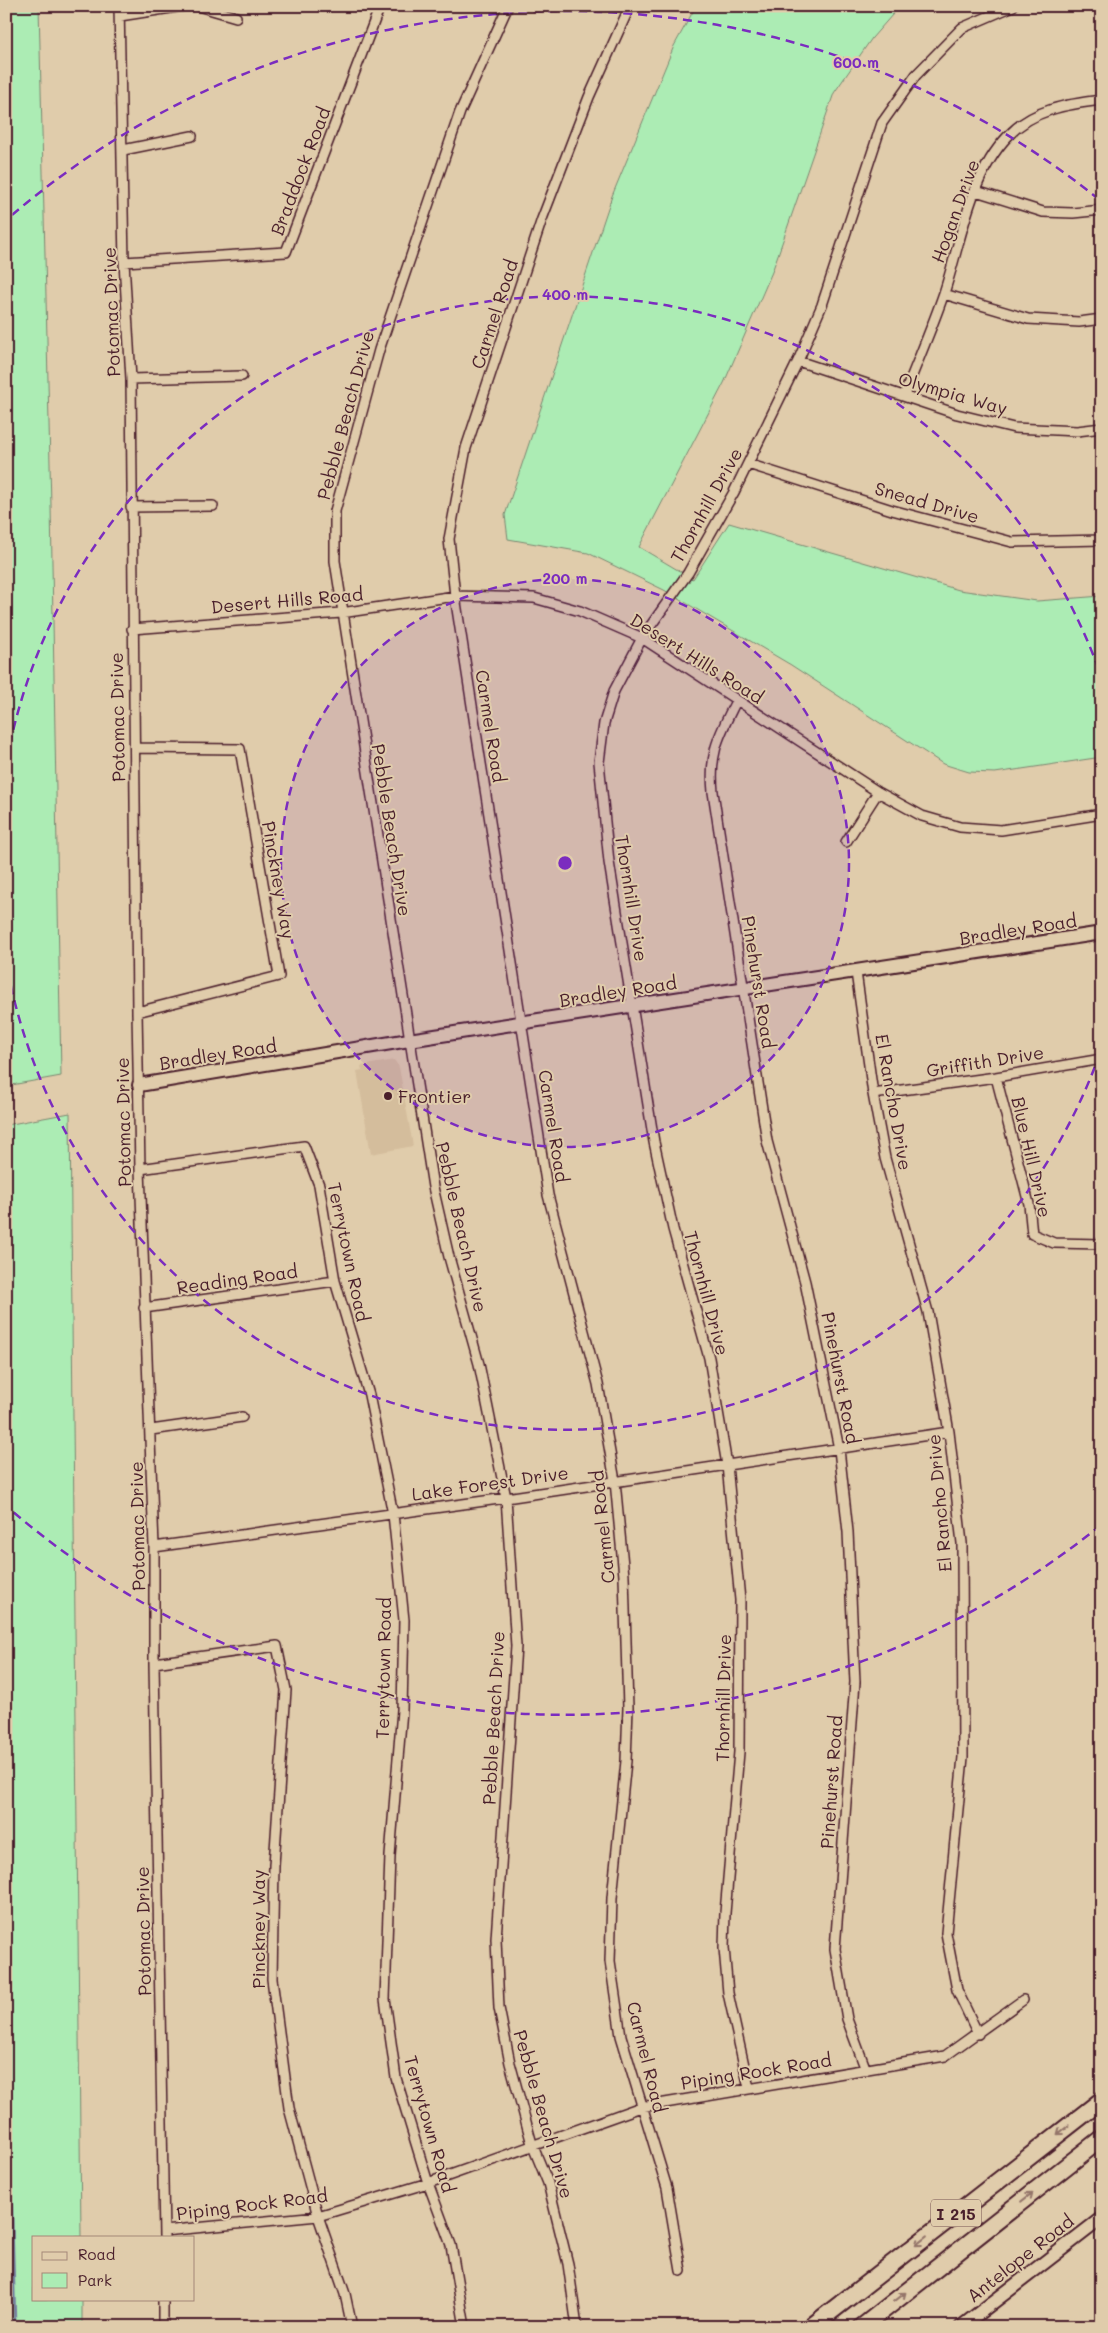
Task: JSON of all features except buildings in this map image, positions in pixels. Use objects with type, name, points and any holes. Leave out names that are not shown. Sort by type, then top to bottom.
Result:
[{"type":"highway","name":"I 215","points":[[811,2327],[1102,2100]]},
{"type":"highway","name":"I 215","points":[[862,2327],[1102,2138]]},
{"type":"street","name":"Potomac Drive","points":[[119,6],[124,262],[130,379],[140,1169],[154,1546],[154,1664],[164,2234]]},
{"type":"street","points":[[120,16],[184,6]]},
{"type":"street","points":[[198,6],[236,16]]},
{"type":"street","name":"Braddock Road","points":[[124,262],[286,252],[380,6]]},
{"type":"street","name":"Pebble Beach Drive","points":[[508,6],[460,112],[376,359],[336,511],[334,561],[433,1188],[449,1257],[479,1364],[506,1498],[516,1646],[496,1939],[499,2008],[510,2063],[532,2144],[548,2183],[568,2264],[577,2327]]},
{"type":"street","name":"Carmel Road","points":[[630,6],[589,97],[542,219],[466,448],[448,539],[455,596],[548,1195],[598,1384],[614,1481],[624,1576],[628,1708],[626,1762],[612,1898],[610,1961],[621,2036],[667,2188],[681,2271]]},
{"type":"street","name":"Thornhill Drive","points":[[749,2088],[729,2001],[724,1948],[724,1913],[739,1752],[740,1610],[727,1465],[709,1358],[673,1229],[654,1142],[609,862],[599,762],[604,723],[614,691],[642,638],[688,573],[748,464],[798,362],[822,305],[882,123],[916,74],[962,28],[1013,6]]},
{"type":"street","name":"Hogan Drive","points":[[904,396],[944,294],[976,191],[994,153],[1009,135],[1034,116],[1066,104],[1102,100]]},
{"type":"street","points":[[123,150],[192,136]]},
{"type":"street","points":[[976,191],[1043,212],[1073,213],[1102,210]]},
{"type":"street","points":[[944,294],[1028,319],[1079,322],[1102,319]]},
{"type":"street","name":"Olympia Way","points":[[798,362],[957,414],[1014,428],[1077,431],[1102,428]]},
{"type":"street","points":[[130,379],[242,376]]},
{"type":"street","name":"Snead Drive","points":[[748,464],[892,510],[1012,542],[1102,540]]},
{"type":"street","points":[[131,507],[213,506]]},
{"type":"street","name":"Desert Hills Road","points":[[132,628],[341,613],[455,596],[534,598],[580,611],[642,638],[878,792],[922,816],[960,827],[1001,830],[1102,814]]},
{"type":"street","name":"Pinehurst Road","points":[[736,701],[714,746],[710,770],[766,1141],[805,1282],[839,1449],[848,1532],[856,1682],[835,1948],[847,2019],[866,2070]]},
{"type":"street","name":"Pinckney Way","points":[[135,748],[240,749],[279,976],[137,1012]]},
{"type":"street","points":[[846,842],[878,792]]},
{"type":"street","name":"Bradley Road","points":[[139,1085],[410,1040],[1102,933]]},
{"type":"street","name":"El Rancho Drive","points":[[856,972],[873,1094],[885,1158],[928,1312],[949,1432],[962,1543],[963,1757],[946,1933],[957,1990],[978,2034]]},
{"type":"street","name":"Griffith Drive","points":[[873,1094],[996,1077],[1102,1059]]},
{"type":"street","name":"Blue Hill Drive","points":[[996,1077],[1028,1204],[1032,1234],[1054,1243],[1102,1244]]},
{"type":"street","name":"Terrytown Road","points":[[140,1169],[304,1146],[319,1185],[335,1281],[368,1395],[393,1514],[403,1629],[402,1710],[390,1856],[385,1999],[396,2078],[428,2183],[451,2245],[465,2327]]},
{"type":"street","name":"Reading Road","points":[[144,1308],[335,1281]]},
{"type":"street","points":[[151,1430],[242,1417]]},
{"type":"street","name":"Lake Forest Drive","points":[[154,1546],[506,1498],[949,1432]]},
{"type":"street","name":"Pinckney Way","points":[[154,1664],[277,1646],[286,1690],[274,1865],[272,1979],[289,2108],[318,2216],[345,2294],[352,2327]]},
{"type":"street","name":"Piping Rock Road","points":[[164,2234],[318,2216],[428,2183],[532,2144],[641,2107],[945,2056],[1023,2000]]},
{"type":"street","name":"Antelope Road","points":[[961,2327],[1102,2218]]},
{"type":"street","points":[[163,2300],[163,2327]]},
{"type":"shaded area","points":[[394,1060],[399,1067],[413,1146],[371,1154],[357,1071],[362,1070],[361,1066]]},
{"type":"green space","points":[[6,6],[39,6],[51,506],[61,1076],[6,1086]]},
{"type":"green space","points":[[696,6],[900,6],[872,38],[834,93],[772,272],[724,383],[639,547],[693,579],[729,523],[959,590],[1037,601],[1102,596],[1102,757],[995,773],[969,772],[943,764],[791,665],[664,590],[588,553],[508,539],[505,515],[612,196],[674,46]]},
{"type":"green space","points":[[70,1113],[81,2236],[32,2236],[32,2300],[82,2300],[82,2327],[6,2327],[6,1125]]},
{"type":"waterway","points":[[6,2012],[15,2327]]},
{"type":"place","name":"Frontier","points":[[388,1096]]}]
